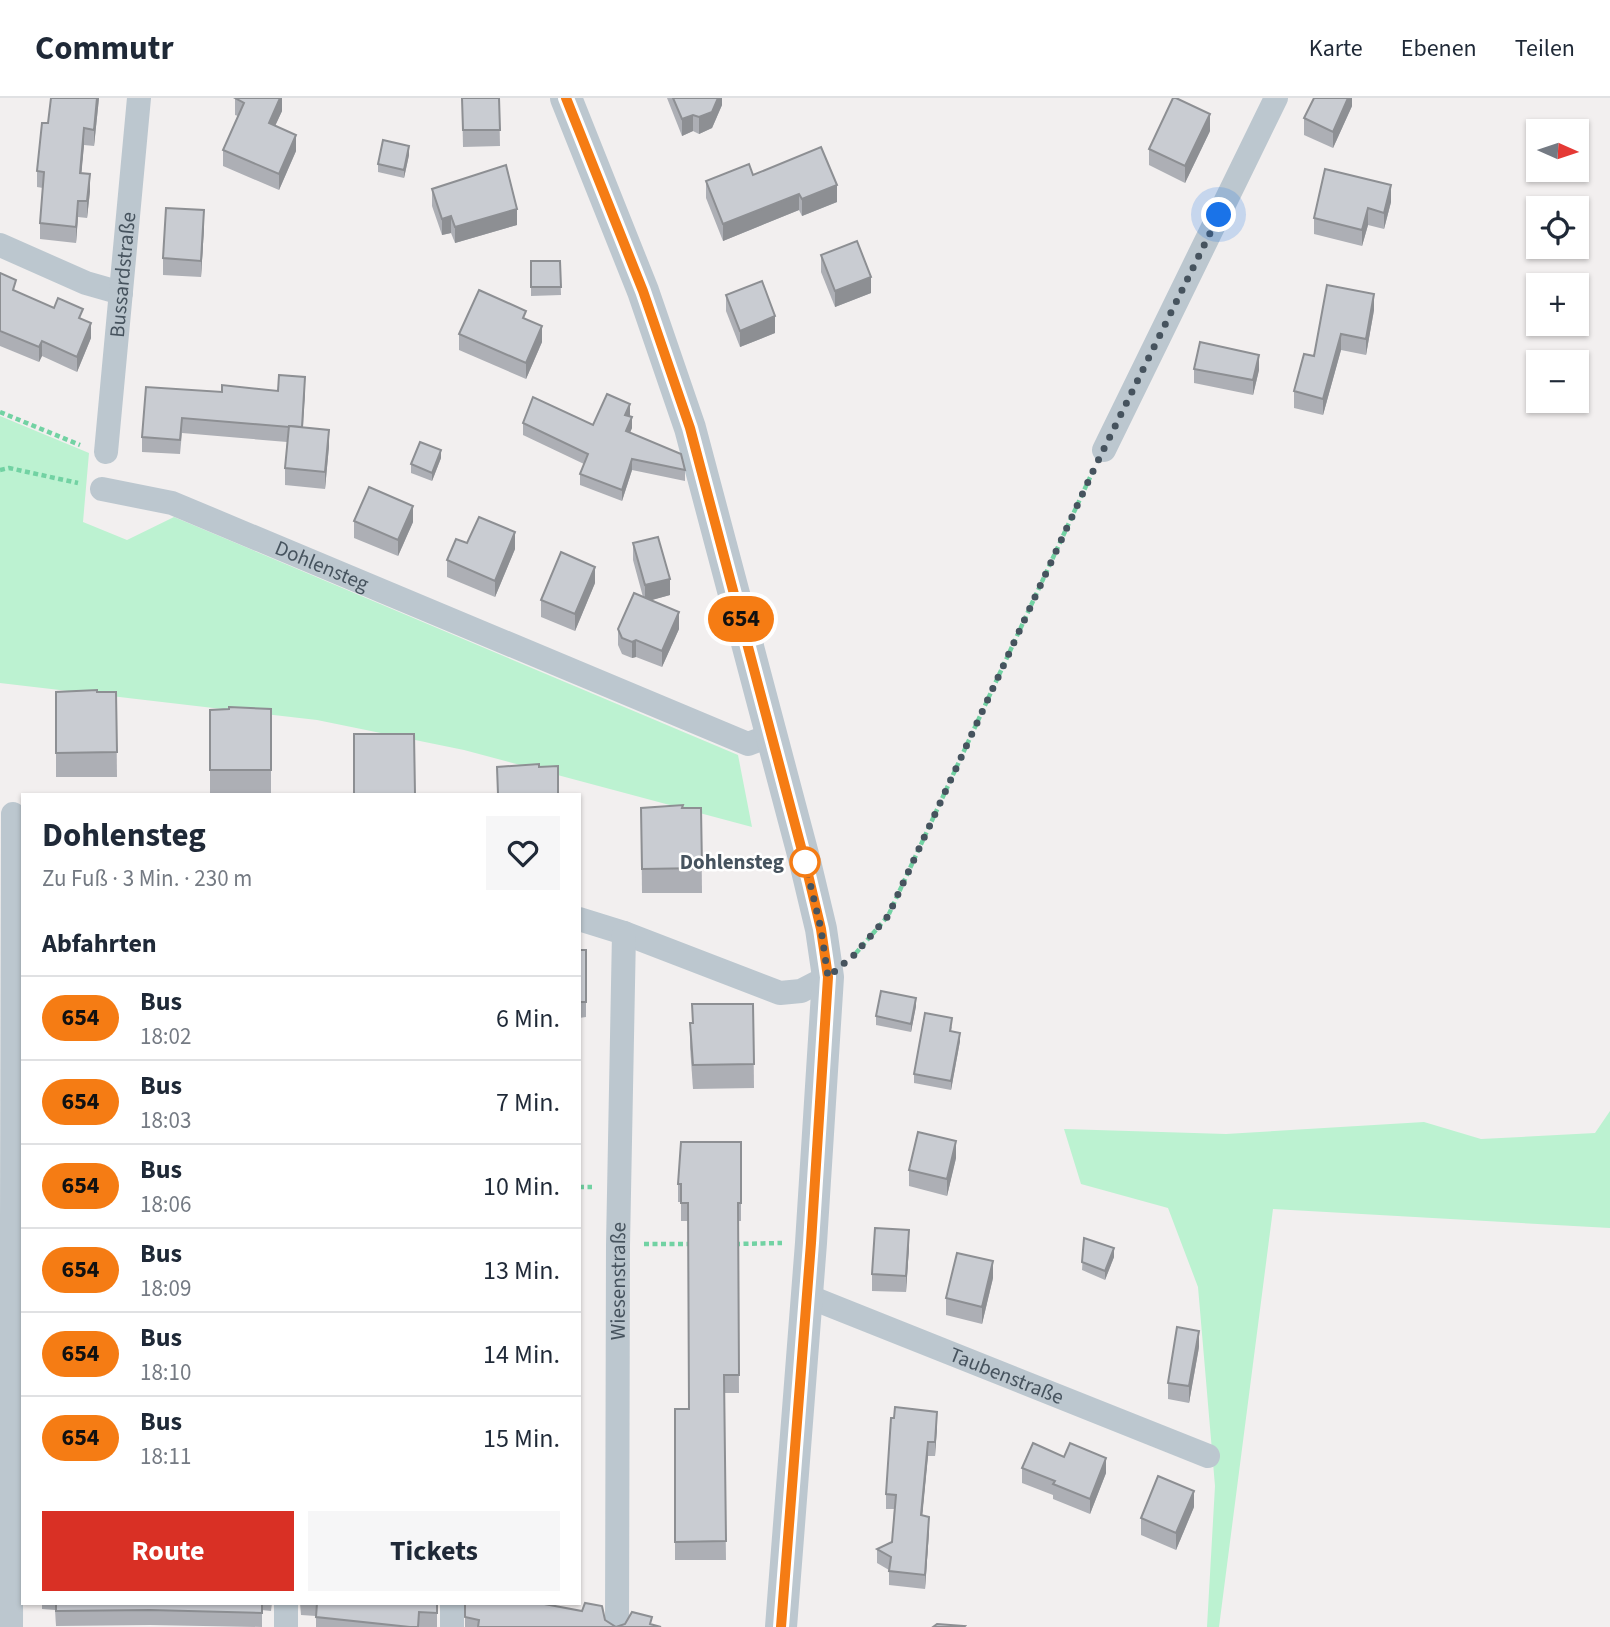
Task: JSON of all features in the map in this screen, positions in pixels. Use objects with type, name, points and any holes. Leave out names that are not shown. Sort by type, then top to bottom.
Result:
[{"type":"street","name":"Bussardstraße","points":[[106,452],[139,98]]},
{"type":"street","points":[[566,98],[643,291],[690,428],[821,929],[828,977],[811,1243],[781,1627]]},
{"type":"street","points":[[1104,450],[1276,98]]},
{"type":"street","points":[[0,245],[86,283],[121,293]]},
{"type":"street","name":"Dohlensteg","points":[[102,489],[172,503],[748,744],[772,735]]},
{"type":"street","points":[[11,1627],[12,814]]},
{"type":"street","points":[[581,920],[624,933],[780,993],[801,991],[828,977]]},
{"type":"street","name":"Wiesenstraße","points":[[617,1627],[618,1245],[624,933]]},
{"type":"street","name":"Taubenstraße","points":[[807,1296],[1208,1456]]},
{"type":"street","points":[[286,1605],[286,1627]]},
{"type":"street","points":[[452,1605],[452,1627]]},
{"type":"path","points":[[0,412],[88,448],[106,452]]},
{"type":"path","points":[[828,977],[854,955],[888,916],[1104,450]]},
{"type":"path","points":[[0,470],[9,468],[102,489]]},
{"type":"path","points":[[729,1244],[811,1243]]},
{"type":"path","points":[[618,1245],[701,1244]]},
{"type":"green space","points":[[0,416],[89,453],[83,522],[127,540],[174,517],[738,755],[752,827],[464,750],[317,720],[0,683]]},
{"type":"green space","points":[[1610,1111],[1610,1228],[1273,1209],[1219,1627],[1207,1627],[1215,1486],[1198,1287],[1168,1208],[1081,1184],[1064,1129],[1226,1134],[1424,1122],[1481,1139],[1595,1133]]},
{"type":"building","points":[[51,98],[97,98],[94,130],[84,128],[80,173],[90,174],[87,201],[78,201],[76,227],[40,223],[44,172],[37,171],[42,123],[48,123]]},
{"type":"building","points":[[235,98],[280,98],[269,123],[296,135],[279,174],[223,150],[244,103]]},
{"type":"building","points":[[462,98],[499,98],[500,130],[463,130]]},
{"type":"building","points":[[673,98],[718,98],[712,112],[682,119]]},
{"type":"building","points":[[1173,98],[1210,114],[1185,166],[1149,149]]},
{"type":"building","points":[[1314,98],[1348,98],[1333,132],[1304,118]]},
{"type":"building","points":[[383,140],[409,146],[404,170],[378,164]]},
{"type":"building","points":[[821,147],[837,185],[802,199],[799,194],[723,224],[706,181],[749,164],[753,175]]},
{"type":"building","points":[[506,165],[517,209],[455,227],[451,216],[442,219],[432,189]]},
{"type":"building","points":[[1325,169],[1391,185],[1384,213],[1368,208],[1362,230],[1314,218]]},
{"type":"building","points":[[166,208],[204,210],[201,261],[163,258]]},
{"type":"building","points":[[857,241],[871,277],[835,291],[821,255]]},
{"type":"building","points":[[531,261],[560,261],[561,287],[531,287]]},
{"type":"building","points":[[0,273],[16,280],[13,290],[54,308],[58,298],[83,309],[79,318],[91,323],[77,357],[42,341],[39,347],[0,331]]},
{"type":"building","points":[[762,281],[775,316],[740,331],[726,295]]},
{"type":"building","points":[[1327,285],[1374,294],[1366,339],[1341,334],[1323,399],[1294,391],[1304,354],[1314,356]]},
{"type":"building","points":[[479,290],[526,311],[523,318],[542,326],[526,363],[459,334]]},
{"type":"building","points":[[1200,342],[1259,355],[1253,380],[1194,369]]},
{"type":"building","points":[[279,375],[305,377],[302,427],[182,418],[180,440],[142,437],[146,387],[222,392],[222,385],[278,391]]},
{"type":"building","points":[[607,394],[630,404],[625,415],[632,417],[626,431],[681,454],[685,470],[632,459],[622,490],[580,474],[588,454],[523,423],[533,397],[593,425]]},
{"type":"building","points":[[289,426],[329,430],[325,472],[285,468]]},
{"type":"building","points":[[420,442],[441,450],[432,473],[411,464]]},
{"type":"building","points":[[369,487],[413,506],[398,540],[354,521]]},
{"type":"building","points":[[479,517],[515,532],[495,581],[447,560],[456,539],[467,543]]},
{"type":"building","points":[[658,537],[670,579],[645,585],[633,543]]},
{"type":"building","points":[[561,552],[595,567],[575,614],[541,600]]},
{"type":"building","points":[[634,593],[679,612],[662,651],[636,640],[632,642],[622,638],[618,629]]},
{"type":"building","points":[[56,692],[116,692],[117,752],[56,753]]},
{"type":"building","points":[[229,707],[271,709],[271,770],[210,770],[210,710]]},
{"type":"building","points":[[354,734],[414,734],[415,793],[354,793]]},
{"type":"building","points":[[539,764],[539,767],[558,766],[558,793],[498,793],[497,767]]},
{"type":"building","points":[[683,805],[682,808],[701,808],[702,868],[642,869],[641,808]]},
{"type":"building","points":[[581,950],[586,950],[586,1002],[581,1002]]},
{"type":"building","points":[[881,991],[916,998],[911,1024],[876,1016]]},
{"type":"building","points":[[692,1004],[753,1004],[754,1064],[693,1065],[690,1023],[693,1023]]},
{"type":"building","points":[[925,1013],[952,1018],[950,1031],[960,1033],[951,1081],[914,1074]]},
{"type":"building","points":[[918,1132],[956,1141],[947,1179],[909,1170]]},
{"type":"building","points":[[681,1142],[741,1142],[741,1203],[738,1203],[739,1375],[724,1375],[726,1541],[675,1542],[675,1409],[689,1409],[688,1203],[681,1203],[681,1184],[678,1184]]},
{"type":"building","points":[[875,1228],[909,1230],[906,1276],[872,1274]]},
{"type":"building","points":[[1084,1238],[1114,1248],[1105,1271],[1082,1262]]},
{"type":"building","points":[[957,1253],[993,1261],[982,1307],[946,1298]]},
{"type":"building","points":[[1177,1327],[1199,1331],[1189,1386],[1168,1383]]},
{"type":"building","points":[[895,1407],[937,1412],[935,1442],[928,1442],[921,1515],[929,1517],[925,1575],[889,1571],[891,1557],[877,1549],[892,1542],[896,1495],[886,1494],[891,1418],[894,1418]]},
{"type":"building","points":[[1033,1443],[1064,1457],[1070,1443],[1106,1458],[1090,1499],[1022,1468]]},
{"type":"building","points":[[1158,1476],[1194,1491],[1176,1533],[1141,1518]]},
{"type":"building","points":[[585,1603],[602,1606],[605,1620],[616,1627],[478,1627],[479,1620],[465,1617],[465,1605],[550,1605],[582,1611]]},
{"type":"building","points":[[56,1605],[262,1605],[262,1613],[56,1611]]},
{"type":"building","points":[[317,1605],[437,1605],[437,1613],[419,1612],[418,1627],[316,1617]]},
{"type":"building","points":[[632,1612],[652,1617],[650,1624],[661,1627],[616,1627],[625,1624]]},
{"type":"building","points":[[937,1624],[965,1626],[933,1627]]},
{"type":"bus line","name":"654","points":[[566,98],[643,291],[690,428],[805,862],[821,929],[828,977],[811,1243],[781,1627]]},
{"type":"place","name":"Dohlensteg","points":[[805,862]]},
{"type":"route","points":[[805,862],[821,929],[828,977],[854,955],[888,916],[1094,469],[1219,215]]}]
